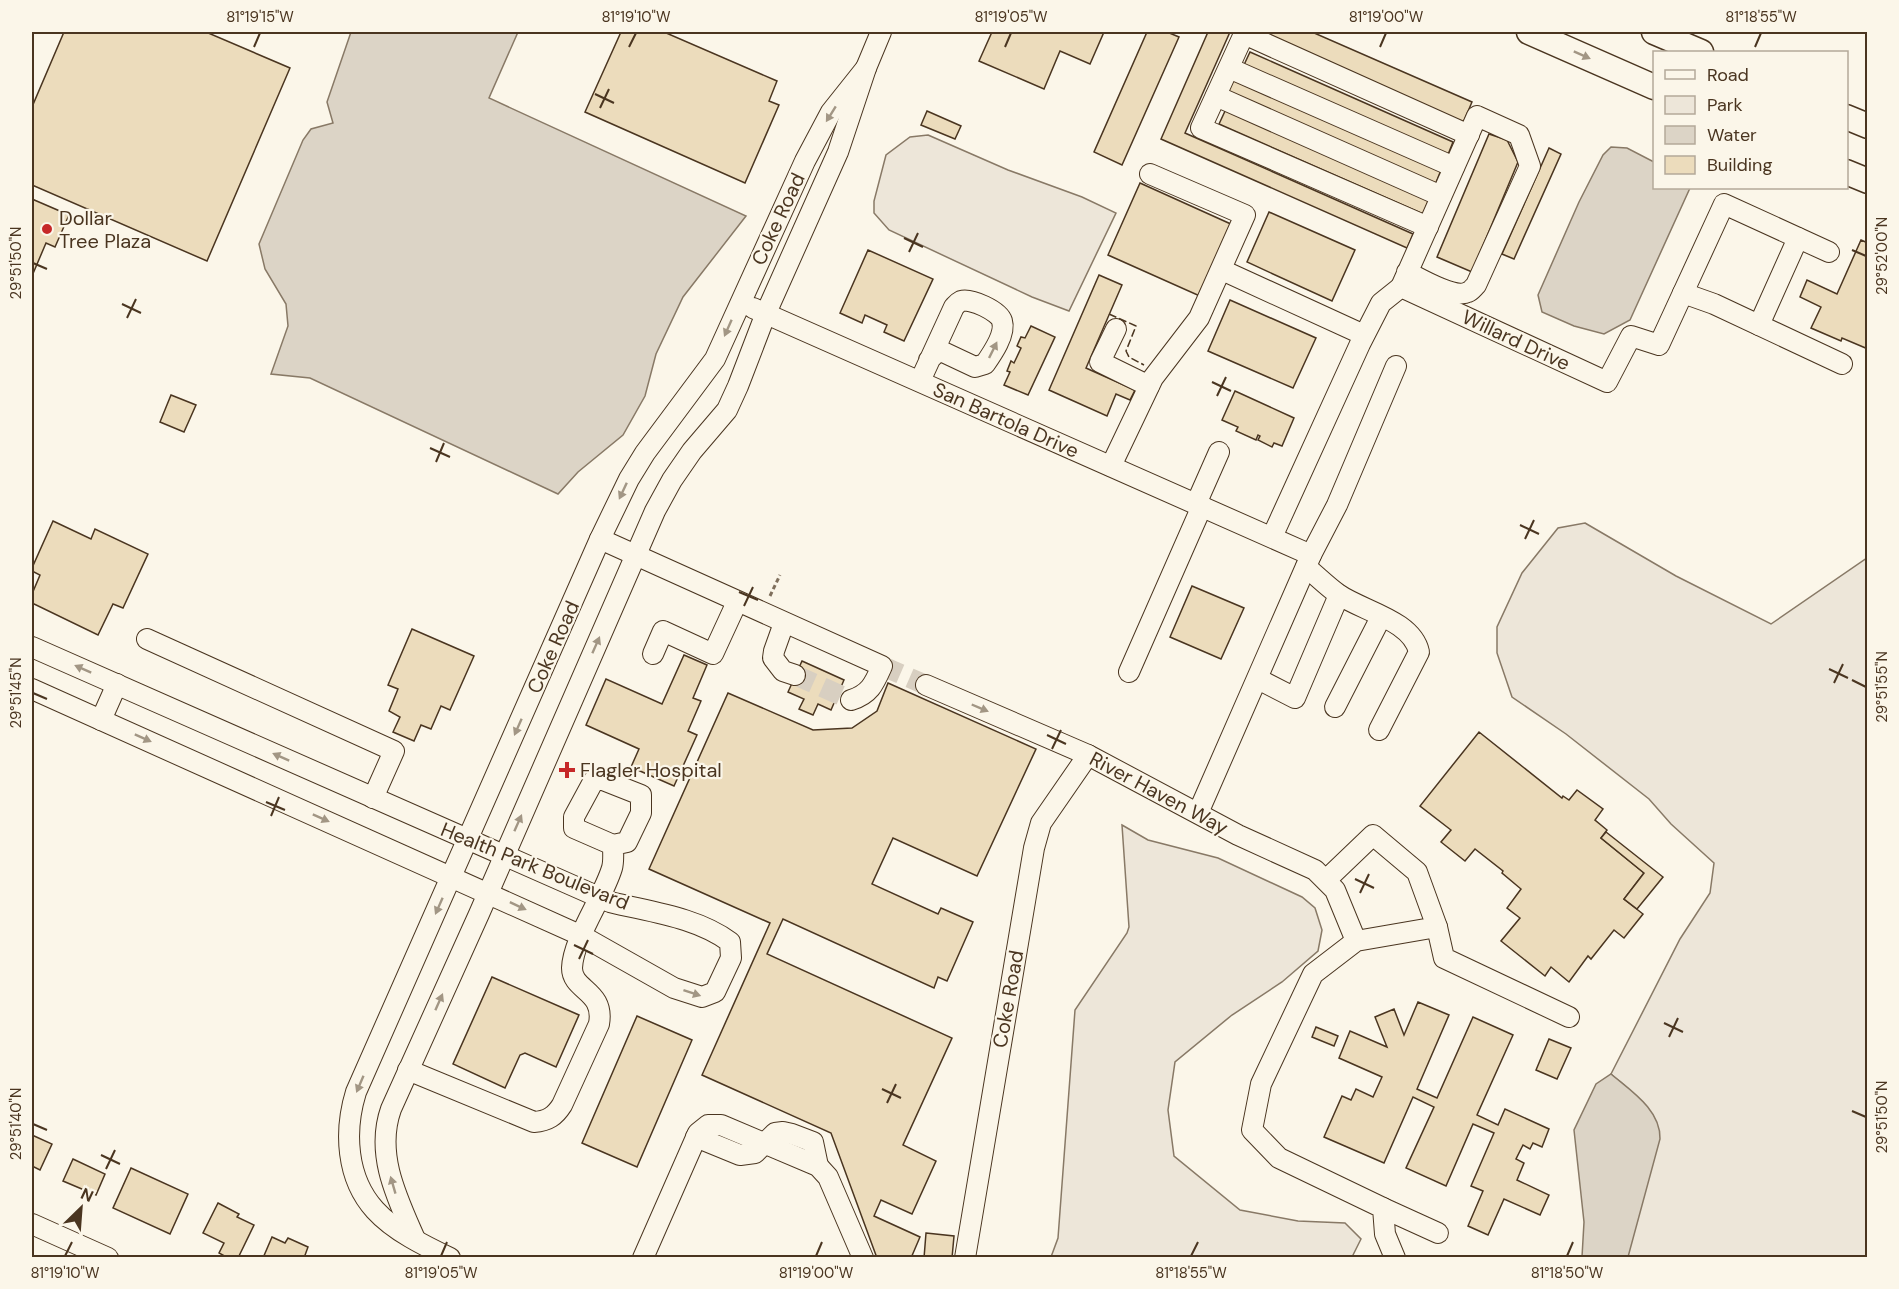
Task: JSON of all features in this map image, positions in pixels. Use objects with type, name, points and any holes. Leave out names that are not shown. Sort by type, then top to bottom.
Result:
[{"type":"main road","points":[[1529,32],[1653,87]]},
{"type":"main road","points":[[1654,32],[1699,51]]},
{"type":"main road","points":[[1848,118],[1868,126]]},
{"type":"main road","points":[[1848,173],[1868,181]]},
{"type":"street","name":"Coke Road","points":[[415,1239],[395,1194],[386,1152],[387,1118],[655,511],[672,480],[692,451],[727,410],[738,386],[766,313],[838,152],[866,68],[882,32]]},
{"type":"street","points":[[1428,227],[1201,128],[1244,34],[1469,135]]},
{"type":"street","name":"Coke Road","points":[[450,1257],[392,1224],[376,1211],[365,1195],[356,1176],[349,1150],[350,1110],[356,1092],[600,539],[629,479],[645,453],[715,359],[805,161],[831,112],[866,68]]},
{"type":"street","points":[[1229,68],[1454,167]]},
{"type":"street","points":[[1216,96],[1442,196]]},
{"type":"street","points":[[1272,537],[1364,335],[1381,303],[1404,280],[1477,116],[1519,135],[1530,165],[1476,285],[1468,293],[1448,291],[1404,280]]},
{"type":"street","points":[[1111,466],[1153,378],[1199,318],[1245,215],[1150,174]]},
{"type":"street","points":[[1829,252],[1724,204],[1683,293],[1714,304],[1842,364]]},
{"type":"street","points":[[1759,325],[1798,238]]},
{"type":"street","points":[[1222,270],[1364,335]]},
{"type":"street","name":"Willard Drive","points":[[1404,280],[1607,382],[1631,336],[1659,345],[1683,293]]},
{"type":"street","name":"San Bartola Drive","points":[[740,302],[1272,537],[1308,561],[1339,595],[1406,629],[1417,643],[1419,652],[1379,730]]},
{"type":"street","points":[[1116,329],[1100,362],[1149,386]]},
{"type":"street","points":[[920,381],[929,360]]},
{"type":"street","points":[[1198,813],[1396,366]]},
{"type":"street","points":[[1129,672],[1219,452]]},
{"type":"street","points":[[600,539],[882,666],[873,686],[864,696],[851,700]]},
{"type":"street","points":[[1258,679],[1295,698],[1339,595]]},
{"type":"street","points":[[652,654],[663,631],[713,654],[737,602]]},
{"type":"street","points":[[1335,706],[1381,617]]},
{"type":"street","points":[[784,623],[773,658],[783,671],[795,675]]},
{"type":"street","points":[[147,639],[394,751],[373,798]]},
{"type":"street","name":"Health Park Boulevard","points":[[32,646],[600,898],[715,930],[730,942],[731,958],[715,992],[702,997],[674,988],[582,936],[32,689]]},
{"type":"street","points":[[101,720],[117,684]]},
{"type":"street","name":"River Haven Way","points":[[926,685],[1088,755],[1238,835],[1315,870],[1335,890],[1356,941]]},
{"type":"street","name":"Coke Road","points":[[965,1257],[1034,848],[1041,823],[1088,755]]},
{"type":"street","points":[[1326,880],[1373,835],[1417,872],[1437,927],[1444,958],[1569,1017]]},
{"type":"street","points":[[408,1070],[534,1122],[545,1121],[556,1114],[599,1024],[601,1013],[597,1002],[577,982],[572,971],[574,955],[613,866],[613,845]]},
{"type":"street","points":[[1437,927],[1356,941],[1313,974],[1261,1084],[1252,1130],[1279,1158],[1438,1233]]},
{"type":"street","points":[[643,1257],[696,1137],[708,1125],[721,1125],[818,1166],[828,1177],[862,1257]]},
{"type":"street","points":[[1383,1208],[1385,1234],[1395,1257]]},
{"type":"street","points":[[32,1224],[82,1252],[108,1257]]},
{"type":"path","points":[[769,601],[780,575]]},
{"type":"green space","points":[[928,135],[1116,213],[1069,311],[1032,297],[889,230],[874,213],[874,201],[886,155],[910,137]]},
{"type":"green space","points":[[1585,523],[1676,576],[1771,624],[1867,558],[1867,1257],[1628,1257],[1624,1085],[1611,1074],[1680,939],[1710,893],[1714,863],[1671,824],[1649,799],[1566,734],[1512,697],[1497,653],[1497,627],[1522,573],[1558,528]]},
{"type":"green space","points":[[1122,825],[1148,840],[1218,858],[1302,897],[1315,908],[1322,930],[1318,951],[1282,982],[1232,1015],[1175,1062],[1168,1110],[1174,1156],[1240,1210],[1298,1221],[1345,1223],[1361,1239],[1352,1257],[1051,1257],[1058,1238],[1075,1010],[1129,927]]},
{"type":"water","points":[[351,32],[518,32],[489,98],[746,216],[683,297],[656,354],[645,396],[623,435],[578,472],[558,494],[310,378],[271,374],[288,326],[286,304],[265,269],[259,244],[303,140],[311,129],[333,123],[327,102]]},
{"type":"water","points":[[1611,147],[1627,148],[1653,161],[1653,189],[1690,189],[1630,320],[1604,334],[1574,326],[1542,312],[1538,295],[1579,202],[1603,155]]},
{"type":"water","points":[[1611,1074],[1636,1094],[1650,1110],[1656,1119],[1660,1139],[1628,1257],[1582,1257],[1584,1222],[1574,1130],[1596,1084]]},
{"type":"building","points":[[64,32],[206,32],[290,68],[207,261],[32,185],[32,107]]},
{"type":"building","points":[[621,32],[664,32],[777,81],[769,101],[779,105],[745,183],[585,112]]},
{"type":"building","points":[[992,32],[1104,32],[1090,64],[1060,51],[1044,89],[979,61]]},
{"type":"building","points":[[1147,32],[1167,32],[1179,37],[1122,165],[1094,152]]},
{"type":"building","points":[[1208,32],[1230,32],[1185,133],[1413,234],[1407,248],[1161,139]]},
{"type":"building","points":[[1257,32],[1312,32],[1472,102],[1463,123]]},
{"type":"building","points":[[1250,52],[1453,142],[1447,157],[1243,67]]},
{"type":"building","points":[[1230,77],[1441,170],[1435,185],[1224,91]]},
{"type":"building","points":[[1226,109],[1429,199],[1423,214],[1219,124]]},
{"type":"building","points":[[927,111],[961,126],[955,139],[921,125]]},
{"type":"building","points":[[1489,134],[1507,140],[1518,162],[1472,272],[1437,257]]},
{"type":"building","points":[[1549,148],[1561,154],[1514,259],[1502,254]]},
{"type":"building","points":[[1140,183],[1233,225],[1202,297],[1108,255]]},
{"type":"building","name":"Dollar Tree Plaza","points":[[32,199],[69,215],[55,247],[46,243],[32,276]]},
{"type":"building","points":[[1269,212],[1355,250],[1332,301],[1247,262]]},
{"type":"building","points":[[1861,240],[1868,243],[1868,349],[1842,338],[1841,341],[1811,328],[1821,307],[1800,297],[1807,280],[1837,294]]},
{"type":"building","points":[[868,250],[933,279],[904,341],[884,332],[887,325],[865,315],[862,323],[840,313]]},
{"type":"building","points":[[1099,275],[1122,285],[1086,368],[1135,390],[1130,400],[1116,394],[1107,416],[1049,390]]},
{"type":"building","points":[[1230,300],[1316,338],[1293,388],[1208,351]]},
{"type":"building","points":[[1031,326],[1055,337],[1028,395],[1004,385],[1010,372],[1007,371],[1011,361],[1014,363],[1021,348],[1017,346],[1021,337],[1025,338]]},
{"type":"building","points":[[1235,391],[1294,418],[1282,446],[1274,443],[1272,447],[1258,440],[1260,436],[1258,435],[1256,440],[1236,431],[1238,427],[1222,420]]},
{"type":"building","points":[[171,395],[196,405],[184,432],[160,422]]},
{"type":"building","points":[[53,521],[91,539],[95,529],[148,554],[123,608],[113,604],[98,635],[32,603],[32,594],[40,575],[32,571],[32,568]]},
{"type":"building","points":[[1192,586],[1244,608],[1221,659],[1170,637]]},
{"type":"building","points":[[412,629],[474,656],[450,710],[441,706],[431,729],[421,725],[414,741],[393,732],[400,717],[389,711],[398,689],[388,685]]},
{"type":"building","points":[[684,655],[707,665],[693,698],[701,701],[688,731],[697,735],[674,786],[631,767],[639,749],[586,725],[606,679],[662,704]]},
{"type":"building","points":[[802,661],[844,680],[831,710],[818,704],[813,715],[799,709],[804,699],[788,692]]},
{"type":"building","points":[[888,683],[1036,749],[977,876],[893,838],[872,884],[938,914],[941,908],[973,922],[947,981],[938,977],[934,988],[783,919],[767,954],[952,1038],[903,1145],[936,1161],[912,1214],[881,1200],[874,1216],[920,1237],[911,1258],[877,1258],[831,1133],[702,1075],[770,923],[649,869],[728,693],[813,730],[852,728],[877,711]]},
{"type":"building","points":[[1479,732],[1562,798],[1563,796],[1569,800],[1577,790],[1603,809],[1595,820],[1607,830],[1601,838],[1644,873],[1624,899],[1643,914],[1624,938],[1614,930],[1591,959],[1588,956],[1569,982],[1551,967],[1545,976],[1501,941],[1520,918],[1507,908],[1521,889],[1475,849],[1465,861],[1441,842],[1451,830],[1420,806]]},
{"type":"building","points":[[1606,832],[1663,877],[1637,909],[1624,899],[1644,873],[1601,838]]},
{"type":"building","points":[[492,977],[579,1015],[556,1067],[525,1053],[520,1055],[505,1088],[453,1064]]},
{"type":"building","points":[[1418,1002],[1449,1015],[1417,1089],[1437,1098],[1473,1017],[1513,1035],[1477,1115],[1498,1125],[1505,1109],[1549,1129],[1542,1147],[1533,1143],[1530,1149],[1523,1145],[1516,1159],[1524,1163],[1517,1180],[1549,1195],[1540,1215],[1504,1199],[1488,1235],[1468,1226],[1483,1191],[1471,1186],[1494,1133],[1473,1124],[1446,1186],[1406,1168],[1434,1107],[1413,1097],[1384,1163],[1324,1137],[1342,1096],[1351,1100],[1356,1089],[1373,1097],[1382,1077],[1339,1058],[1350,1031],[1387,1047],[1375,1017],[1394,1009],[1404,1035]]},
{"type":"building","points":[[637,1016],[692,1040],[637,1167],[582,1143]]},
{"type":"building","points":[[1316,1027],[1338,1036],[1334,1046],[1312,1037]]},
{"type":"building","points":[[1549,1039],[1571,1048],[1557,1079],[1536,1070]]},
{"type":"building","points":[[32,1135],[52,1144],[40,1170],[32,1166]]},
{"type":"building","points":[[73,1159],[105,1174],[96,1195],[63,1181]]},
{"type":"building","points":[[131,1168],[188,1194],[170,1234],[113,1208]]},
{"type":"building","points":[[218,1203],[239,1214],[237,1217],[254,1225],[238,1258],[228,1258],[219,1253],[224,1243],[203,1233]]},
{"type":"building","points":[[926,1233],[954,1236],[952,1258],[924,1258]]},
{"type":"building","points":[[272,1237],[285,1243],[288,1238],[308,1247],[304,1258],[263,1258]]},
{"type":"tunnel","points":[[882,666],[926,685]]},
{"type":"tunnel","points":[[795,675],[851,700]]},
{"type":"fence","points":[[1109,314],[1136,326],[1126,351],[1129,357],[1144,365]]},
{"type":"place","name":"Dollar Tree Plaza","points":[[47,229]]},
{"type":"place","name":"Flagler Hospital","points":[[567,770]]}]
